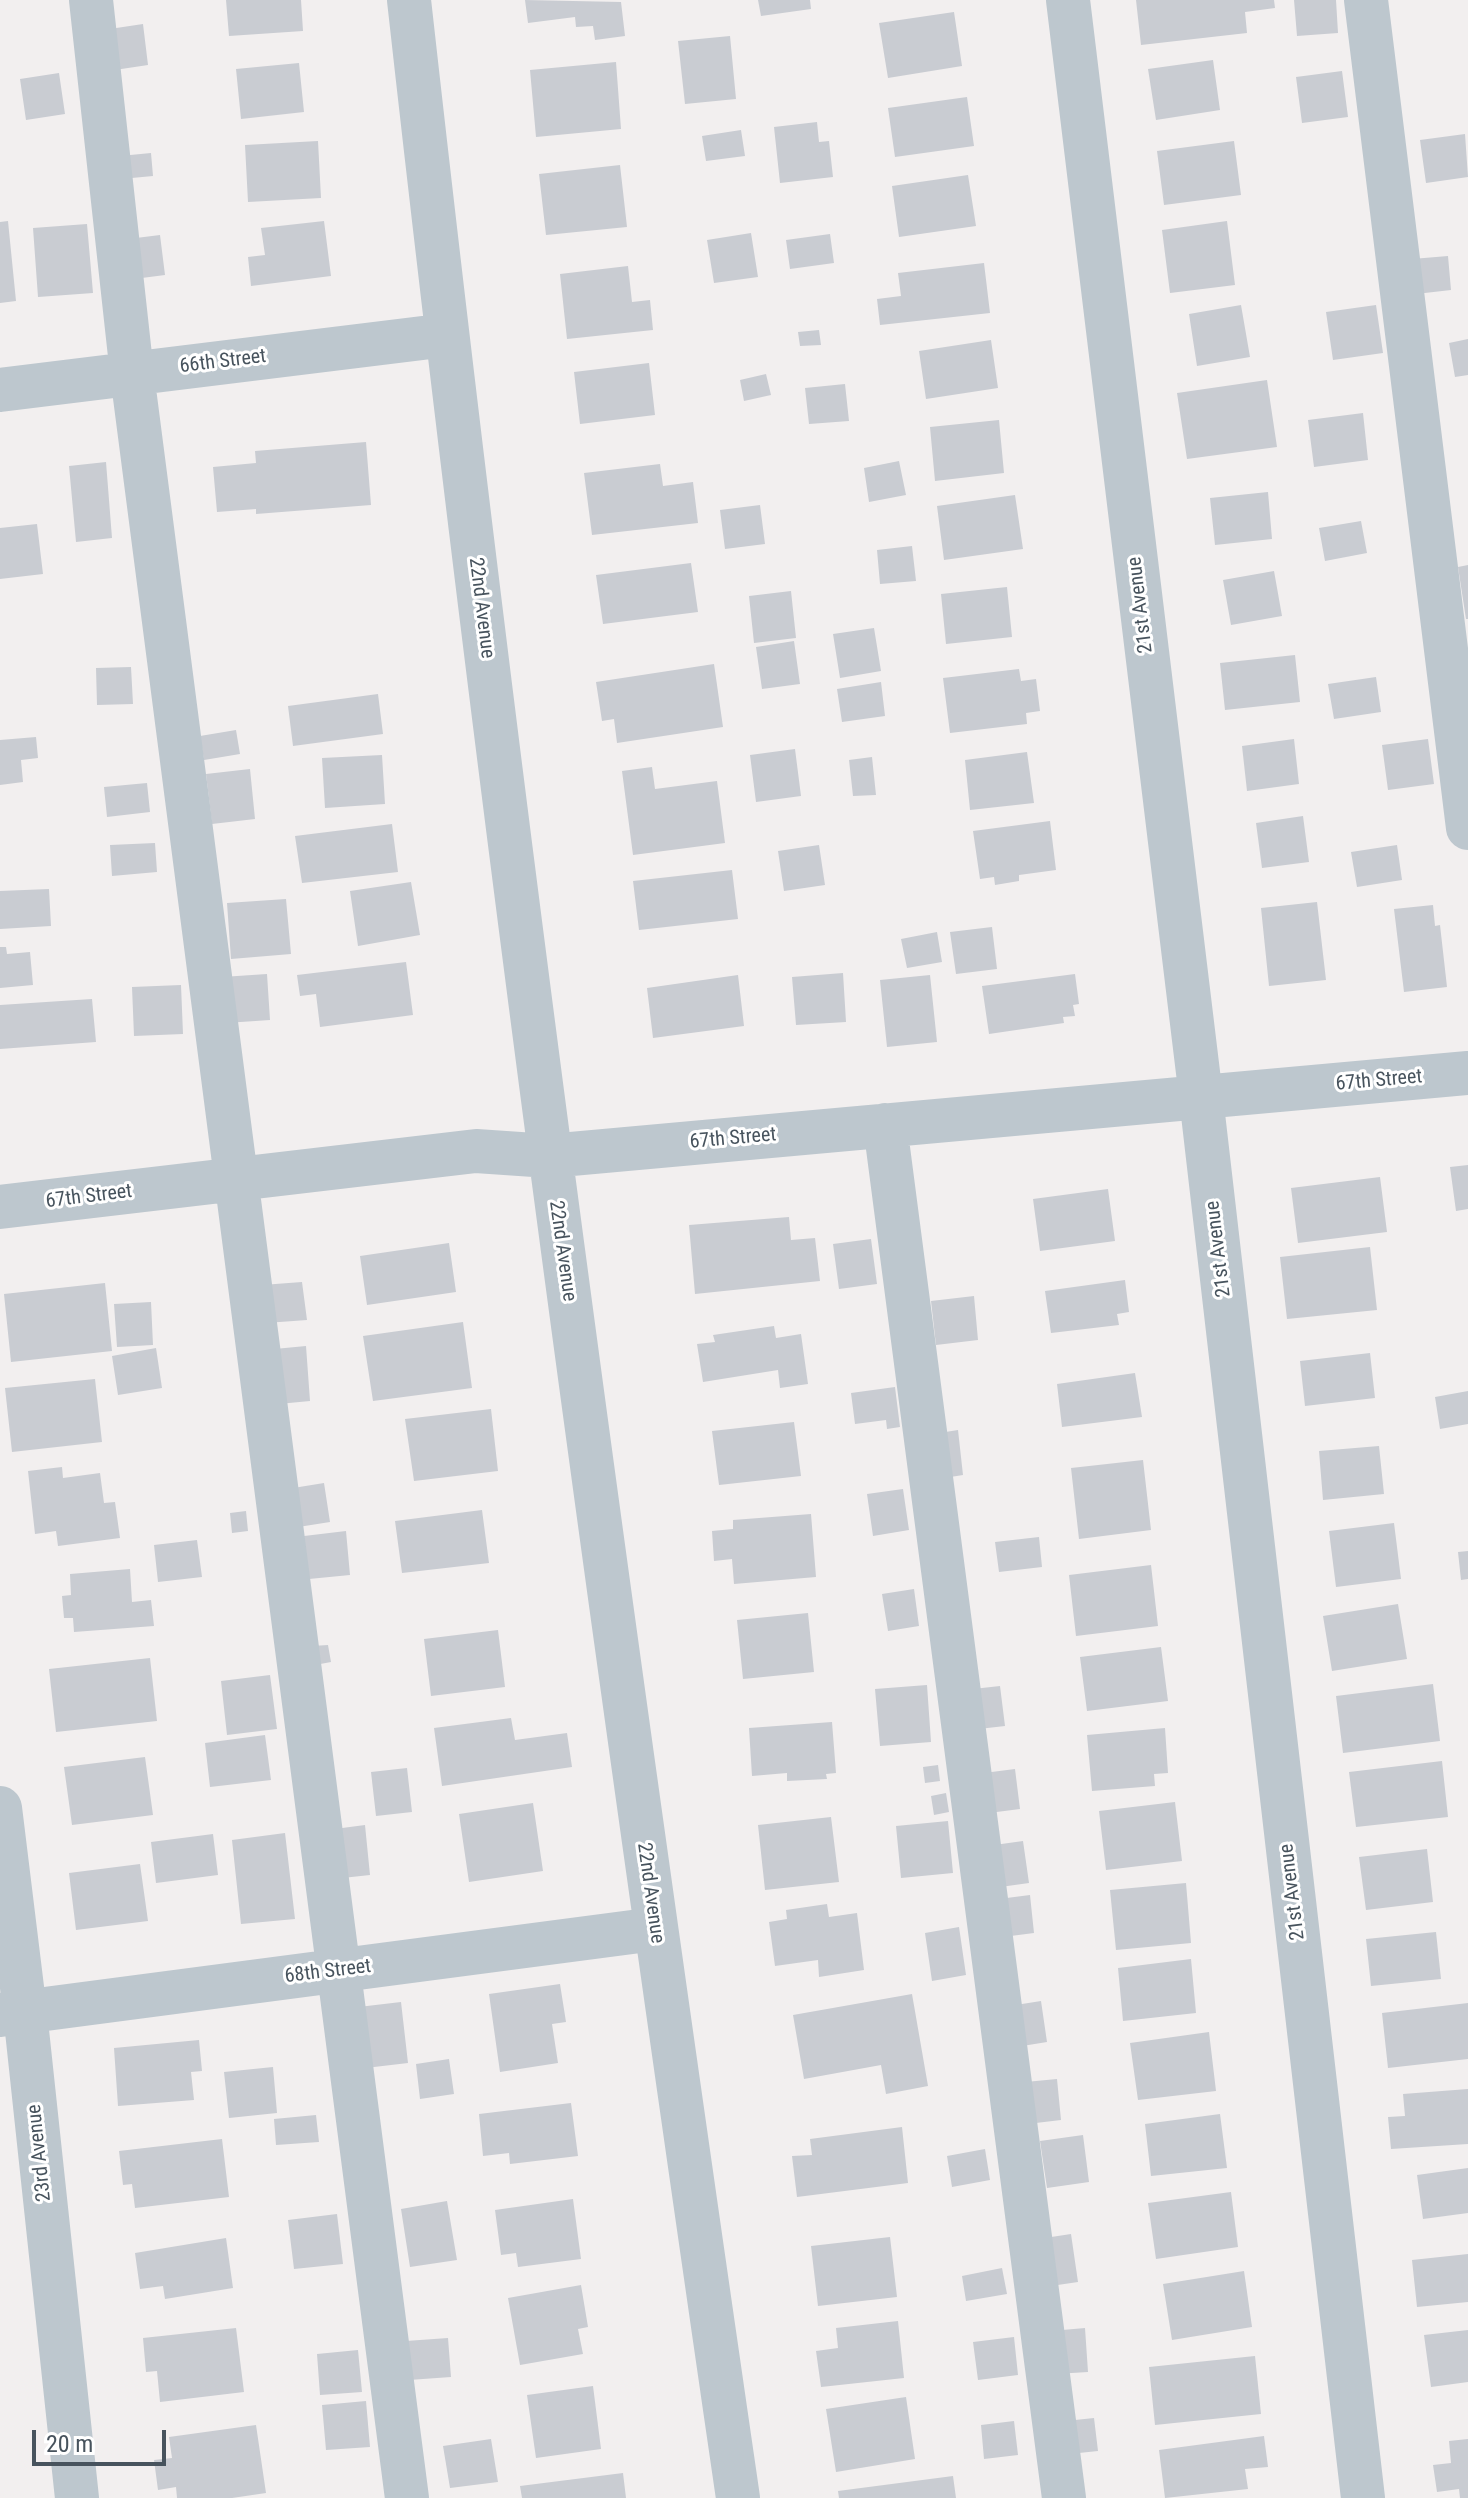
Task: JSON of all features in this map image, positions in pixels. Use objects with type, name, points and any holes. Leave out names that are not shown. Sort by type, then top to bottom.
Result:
[{"type":"street","points":[[91,0],[132,374],[407,2498]]},
{"type":"street","name":"22nd Avenue","points":[[409,0],[447,335],[549,1156],[655,1929],[738,2498]]},
{"type":"street","name":"21st Avenue","points":[[1068,0],[1201,1097],[1363,2498]]},
{"type":"street","points":[[1366,0],[1468,828]]},
{"type":"street","name":"66th Street","points":[[0,390],[447,335]]},
{"type":"street","name":"67th Street","points":[[0,1207],[476,1151],[549,1156],[1468,1073]]},
{"type":"street","points":[[885,1125],[1064,2498]]},
{"type":"street","name":"23rd Avenue","points":[[0,1808],[13,2014],[77,2498]]},
{"type":"street","name":"68th Street","points":[[13,2014],[655,1929]]},
{"type":"building","points":[[226,0],[301,0],[303,31],[229,36]]},
{"type":"building","points":[[525,0],[621,2],[625,36],[595,40],[593,26],[576,27],[575,17],[528,23]]},
{"type":"building","points":[[758,0],[810,0],[811,9],[761,16]]},
{"type":"building","points":[[1136,0],[1274,0],[1275,8],[1245,12],[1247,33],[1141,45]]},
{"type":"building","points":[[1294,0],[1336,0],[1338,33],[1297,36]]},
{"type":"building","points":[[954,12],[962,66],[888,78],[879,23]]},
{"type":"building","points":[[143,24],[148,65],[108,71],[103,30]]},
{"type":"building","points":[[730,36],[736,99],[685,104],[678,41]]},
{"type":"building","points":[[1213,60],[1220,110],[1156,120],[1148,69]]},
{"type":"building","points":[[616,62],[621,129],[536,137],[530,70]]},
{"type":"building","points":[[299,63],[304,112],[241,119],[236,69]]},
{"type":"building","points":[[1342,71],[1348,117],[1302,123],[1296,77]]},
{"type":"building","points":[[59,73],[65,114],[26,120],[20,79]]},
{"type":"building","points":[[967,97],[974,146],[895,157],[888,108]]},
{"type":"building","points":[[817,122],[819,142],[829,141],[833,177],[780,183],[774,127]]},
{"type":"building","points":[[741,130],[745,156],[706,161],[702,136]]},
{"type":"building","points":[[1465,134],[1468,177],[1426,183],[1420,140]]},
{"type":"building","points":[[318,141],[321,198],[248,202],[245,145]]},
{"type":"building","points":[[1234,141],[1241,195],[1164,205],[1157,151]]},
{"type":"building","points":[[151,153],[153,176],[121,179],[120,156]]},
{"type":"building","points":[[620,165],[627,227],[546,235],[539,174]]},
{"type":"building","points":[[968,175],[976,226],[899,237],[892,186]]},
{"type":"building","points":[[8,221],[16,301],[0,303],[0,222]]},
{"type":"building","points":[[324,221],[331,276],[251,286],[248,257],[265,255],[261,228]]},
{"type":"building","points":[[1227,221],[1235,285],[1170,293],[1162,230]]},
{"type":"building","points":[[87,224],[93,293],[38,297],[33,228]]},
{"type":"building","points":[[751,233],[758,277],[714,283],[707,240]]},
{"type":"building","points":[[830,234],[834,263],[790,269],[786,240]]},
{"type":"building","points":[[160,235],[165,275],[134,279],[128,239]]},
{"type":"building","points":[[1448,256],[1451,290],[1416,294],[1412,259]]},
{"type":"building","points":[[984,263],[990,313],[880,325],[877,299],[901,296],[898,273]]},
{"type":"building","points":[[628,266],[632,302],[650,300],[653,330],[567,339],[560,274]]},
{"type":"building","points":[[1241,305],[1250,357],[1197,366],[1189,314]]},
{"type":"building","points":[[1376,305],[1383,353],[1333,360],[1326,312]]},
{"type":"building","points":[[819,330],[821,345],[800,346],[798,332]]},
{"type":"building","points":[[1468,339],[1468,375],[1455,377],[1449,343]]},
{"type":"building","points":[[991,340],[998,388],[926,399],[919,351]]},
{"type":"building","points":[[649,363],[655,415],[580,424],[574,372]]},
{"type":"building","points":[[766,374],[771,395],[744,401],[740,380]]},
{"type":"building","points":[[1267,380],[1277,447],[1187,459],[1177,393]]},
{"type":"building","points":[[845,384],[849,421],[809,424],[805,388]]},
{"type":"building","points":[[1363,413],[1368,460],[1314,467],[1308,420]]},
{"type":"building","points":[[999,420],[1004,473],[935,481],[930,427]]},
{"type":"building","points":[[366,442],[371,505],[256,514],[256,509],[217,512],[213,467],[256,463],[255,451]]},
{"type":"building","points":[[899,461],[906,495],[869,502],[864,468]]},
{"type":"building","points":[[106,462],[112,538],[76,542],[69,466]]},
{"type":"building","points":[[660,464],[663,486],[693,482],[698,523],[592,535],[584,473]]},
{"type":"building","points":[[1268,492],[1272,539],[1215,545],[1210,498]]},
{"type":"building","points":[[1015,495],[1023,549],[944,560],[937,506]]},
{"type":"building","points":[[760,505],[765,544],[725,549],[720,510]]},
{"type":"building","points":[[1361,521],[1367,553],[1325,561],[1319,528]]},
{"type":"building","points":[[37,524],[43,574],[0,579],[0,528]]},
{"type":"building","points":[[912,546],[916,581],[880,584],[877,550]]},
{"type":"building","points":[[691,563],[698,612],[603,624],[596,575]]},
{"type":"building","points":[[1468,565],[1468,619],[1466,619],[1458,567]]},
{"type":"building","points":[[1274,571],[1282,616],[1231,625],[1223,580]]},
{"type":"building","points":[[1007,587],[1012,637],[946,644],[941,594]]},
{"type":"building","points":[[791,591],[796,638],[754,643],[749,596]]},
{"type":"building","points":[[874,628],[881,671],[840,678],[833,634]]},
{"type":"building","points":[[794,641],[800,684],[762,689],[756,647]]},
{"type":"building","points":[[1295,655],[1300,702],[1225,710],[1220,663]]},
{"type":"building","points":[[714,664],[723,727],[617,743],[614,719],[602,721],[596,682]]},
{"type":"building","points":[[131,667],[133,704],[97,705],[96,668]]},
{"type":"building","points":[[1019,669],[1021,681],[1036,679],[1040,711],[1026,713],[1027,724],[950,733],[943,678]]},
{"type":"building","points":[[1376,677],[1381,712],[1334,719],[1328,684]]},
{"type":"building","points":[[881,682],[885,716],[842,722],[837,689]]},
{"type":"building","points":[[378,694],[383,734],[293,746],[288,706]]},
{"type":"building","points":[[236,730],[240,754],[204,760],[200,736]]},
{"type":"building","points":[[36,737],[38,758],[21,760],[23,782],[0,785],[0,740]]},
{"type":"building","points":[[1294,739],[1299,784],[1247,791],[1242,746]]},
{"type":"building","points":[[1428,739],[1434,784],[1388,790],[1382,745]]},
{"type":"building","points":[[795,749],[801,796],[756,802],[750,755]]},
{"type":"building","points":[[1027,752],[1034,803],[970,810],[965,760]]},
{"type":"building","points":[[382,755],[385,804],[325,808],[322,758]]},
{"type":"building","points":[[872,757],[876,795],[853,796],[849,760]]},
{"type":"building","points":[[652,767],[655,789],[717,781],[725,843],[633,855],[622,771]]},
{"type":"building","points":[[250,769],[255,819],[212,824],[206,774]]},
{"type":"building","points":[[147,783],[150,812],[107,817],[104,787]]},
{"type":"building","points":[[1303,816],[1309,862],[1262,868],[1256,823]]},
{"type":"building","points":[[1050,821],[1056,870],[1019,875],[1019,881],[995,885],[994,877],[980,879],[973,831]]},
{"type":"building","points":[[392,824],[398,872],[302,883],[295,836]]},
{"type":"building","points":[[155,843],[157,872],[112,876],[110,845]]},
{"type":"building","points":[[819,845],[825,885],[784,891],[778,851]]},
{"type":"building","points":[[1397,845],[1402,880],[1357,887],[1351,852]]},
{"type":"building","points":[[732,870],[738,919],[639,930],[633,881]]},
{"type":"building","points":[[411,882],[420,935],[358,946],[350,891]]},
{"type":"building","points":[[49,889],[51,926],[0,929],[0,891]]},
{"type":"building","points":[[286,899],[291,954],[231,959],[227,903]]},
{"type":"building","points":[[1317,902],[1326,980],[1269,986],[1261,908]]},
{"type":"building","points":[[1433,905],[1435,926],[1440,925],[1447,987],[1404,992],[1394,909]]},
{"type":"building","points":[[992,927],[997,969],[956,974],[950,932]]},
{"type":"building","points":[[937,932],[942,962],[907,968],[901,939]]},
{"type":"building","points":[[0,947],[6,947],[7,954],[30,952],[33,985],[0,988]]},
{"type":"building","points":[[406,962],[413,1015],[320,1027],[316,994],[300,996],[297,975]]},
{"type":"building","points":[[843,973],[846,1022],[796,1025],[792,977]]},
{"type":"building","points":[[267,974],[270,1020],[226,1023],[222,977]]},
{"type":"building","points":[[1075,974],[1079,1004],[1073,1005],[1075,1016],[1063,1017],[1064,1023],[989,1034],[982,986]]},
{"type":"building","points":[[738,975],[744,1026],[653,1038],[647,988]]},
{"type":"building","points":[[930,975],[937,1042],[887,1047],[880,980]]},
{"type":"building","points":[[181,985],[183,1034],[134,1036],[132,987]]},
{"type":"building","points":[[92,999],[96,1042],[0,1049],[0,1005]]},
{"type":"building","points":[[1468,1165],[1468,1209],[1456,1211],[1450,1167]]},
{"type":"building","points":[[1380,1177],[1387,1232],[1298,1243],[1291,1188]]},
{"type":"building","points":[[1108,1189],[1115,1241],[1040,1251],[1033,1199]]},
{"type":"building","points":[[789,1217],[791,1240],[815,1238],[820,1281],[695,1294],[689,1225]]},
{"type":"building","points":[[871,1239],[877,1284],[839,1289],[833,1244]]},
{"type":"building","points":[[449,1243],[456,1292],[367,1305],[360,1256]]},
{"type":"building","points":[[1370,1247],[1377,1310],[1287,1319],[1280,1257]]},
{"type":"building","points":[[1125,1280],[1129,1312],[1117,1314],[1119,1325],[1051,1333],[1045,1291]]},
{"type":"building","points":[[302,1282],[307,1320],[266,1323],[262,1285]]},
{"type":"building","points":[[105,1283],[112,1351],[11,1362],[4,1294]]},
{"type":"building","points":[[974,1296],[978,1340],[936,1345],[931,1301]]},
{"type":"building","points":[[151,1302],[153,1345],[117,1347],[114,1304]]},
{"type":"building","points":[[463,1322],[472,1388],[373,1401],[363,1336]]},
{"type":"building","points":[[774,1326],[776,1338],[801,1334],[808,1384],[780,1388],[778,1370],[703,1382],[697,1344],[715,1342],[713,1335]]},
{"type":"building","points":[[306,1346],[310,1401],[268,1405],[264,1350]]},
{"type":"building","points":[[156,1348],[162,1388],[118,1395],[112,1356]]},
{"type":"building","points":[[1370,1353],[1375,1398],[1305,1406],[1300,1361]]},
{"type":"building","points":[[1135,1373],[1142,1417],[1062,1427],[1057,1384]]},
{"type":"building","points":[[95,1379],[102,1442],[12,1452],[5,1388]]},
{"type":"building","points":[[895,1387],[900,1427],[887,1429],[886,1420],[855,1424],[851,1393]]},
{"type":"building","points":[[1468,1391],[1468,1424],[1440,1429],[1435,1397]]},
{"type":"building","points":[[491,1409],[498,1471],[414,1481],[405,1419]]},
{"type":"building","points":[[794,1422],[801,1476],[719,1485],[712,1431]]},
{"type":"building","points":[[958,1430],[963,1475],[938,1479],[933,1434]]},
{"type":"building","points":[[1379,1446],[1384,1494],[1323,1500],[1319,1451]]},
{"type":"building","points":[[1143,1460],[1151,1530],[1079,1539],[1071,1468]]},
{"type":"building","points":[[62,1467],[63,1478],[100,1473],[104,1503],[115,1502],[120,1538],[58,1546],[56,1531],[35,1534],[28,1471]]},
{"type":"building","points":[[324,1483],[330,1522],[292,1528],[287,1489]]},
{"type":"building","points":[[903,1489],[909,1530],[873,1536],[867,1494]]},
{"type":"building","points":[[482,1510],[489,1563],[402,1573],[395,1521]]},
{"type":"building","points":[[246,1511],[248,1531],[232,1533],[230,1513]]},
{"type":"building","points":[[811,1514],[816,1577],[734,1584],[732,1559],[714,1561],[712,1531],[733,1529],[733,1520]]},
{"type":"building","points":[[1394,1523],[1401,1579],[1336,1587],[1329,1531]]},
{"type":"building","points":[[346,1531],[350,1575],[309,1579],[304,1536]]},
{"type":"building","points":[[1039,1537],[1042,1567],[999,1572],[995,1542]]},
{"type":"building","points":[[197,1540],[202,1577],[158,1582],[154,1545]]},
{"type":"building","points":[[1468,1551],[1468,1579],[1461,1580],[1458,1552]]},
{"type":"building","points":[[1151,1565],[1158,1626],[1076,1636],[1069,1575]]},
{"type":"building","points":[[130,1569],[132,1602],[151,1600],[154,1626],[74,1632],[73,1618],[64,1618],[62,1596],[71,1595],[70,1574]]},
{"type":"building","points":[[914,1589],[919,1626],[888,1631],[882,1594]]},
{"type":"building","points":[[1398,1604],[1407,1659],[1332,1671],[1323,1616]]},
{"type":"building","points":[[808,1613],[814,1672],[743,1679],[737,1620]]},
{"type":"building","points":[[498,1630],[505,1687],[431,1696],[424,1639]]},
{"type":"building","points":[[328,1645],[331,1662],[315,1665],[312,1646]]},
{"type":"building","points":[[1161,1647],[1168,1701],[1087,1711],[1080,1657]]},
{"type":"building","points":[[150,1658],[157,1721],[56,1732],[49,1669]]},
{"type":"building","points":[[270,1675],[277,1729],[227,1735],[221,1681]]},
{"type":"building","points":[[1433,1684],[1440,1741],[1343,1753],[1336,1696]]},
{"type":"building","points":[[927,1685],[931,1742],[880,1746],[875,1689]]},
{"type":"building","points":[[1000,1686],[1005,1726],[970,1730],[964,1690]]},
{"type":"building","points":[[511,1718],[515,1740],[567,1733],[572,1767],[442,1786],[434,1728]]},
{"type":"building","points":[[832,1722],[836,1773],[826,1774],[827,1779],[787,1781],[787,1773],[752,1776],[749,1728]]},
{"type":"building","points":[[1165,1728],[1168,1773],[1154,1774],[1155,1786],[1092,1791],[1087,1735]]},
{"type":"building","points":[[265,1735],[271,1780],[210,1787],[205,1743]]},
{"type":"building","points":[[145,1757],[153,1815],[72,1825],[64,1767]]},
{"type":"building","points":[[1442,1761],[1448,1817],[1356,1827],[1349,1772]]},
{"type":"building","points":[[938,1765],[940,1781],[925,1783],[923,1767]]},
{"type":"building","points":[[407,1768],[412,1812],[376,1816],[371,1772]]},
{"type":"building","points":[[1015,1769],[1020,1809],[981,1814],[976,1774]]},
{"type":"building","points":[[946,1793],[949,1812],[934,1815],[931,1796]]},
{"type":"building","points":[[1175,1802],[1182,1861],[1106,1870],[1099,1811]]},
{"type":"building","points":[[533,1803],[543,1871],[469,1882],[459,1814]]},
{"type":"building","points":[[831,1817],[839,1882],[765,1890],[758,1825]]},
{"type":"building","points":[[948,1821],[953,1873],[901,1878],[896,1826]]},
{"type":"building","points":[[365,1825],[370,1875],[333,1879],[327,1830]]},
{"type":"building","points":[[285,1833],[295,1919],[241,1924],[232,1840]]},
{"type":"building","points":[[213,1834],[218,1875],[156,1883],[151,1842]]},
{"type":"building","points":[[1023,1841],[1029,1883],[986,1889],[980,1847]]},
{"type":"building","points":[[1427,1849],[1433,1902],[1366,1910],[1359,1857]]},
{"type":"building","points":[[140,1864],[148,1921],[76,1930],[69,1873]]},
{"type":"building","points":[[1186,1883],[1191,1943],[1116,1950],[1110,1890]]},
{"type":"building","points":[[1030,1895],[1034,1933],[995,1938],[991,1900]]},
{"type":"building","points":[[827,1904],[829,1917],[857,1913],[864,1970],[819,1977],[818,1960],[775,1966],[769,1922],[787,1919],[786,1910]]},
{"type":"building","points":[[959,1927],[966,1975],[932,1981],[925,1933]]},
{"type":"building","points":[[1436,1932],[1441,1979],[1371,1986],[1366,1939]]},
{"type":"building","points":[[1191,1959],[1196,2013],[1123,2021],[1118,1968]]},
{"type":"building","points":[[560,1984],[566,2022],[552,2024],[558,2063],[500,2072],[489,1994]]},
{"type":"building","points":[[912,1994],[928,2086],[886,2094],[881,2065],[804,2079],[793,2015]]},
{"type":"building","points":[[1041,2001],[1047,2042],[1010,2048],[1003,2007]]},
{"type":"building","points":[[401,2002],[408,2063],[357,2069],[350,2008]]},
{"type":"building","points":[[1468,2003],[1468,2059],[1388,2068],[1382,2013]]},
{"type":"building","points":[[1209,2032],[1216,2091],[1138,2100],[1130,2043]]},
{"type":"building","points":[[199,2040],[202,2071],[191,2072],[194,2100],[118,2106],[114,2048]]},
{"type":"building","points":[[449,2059],[454,2094],[420,2099],[416,2064]]},
{"type":"building","points":[[273,2067],[277,2113],[229,2118],[224,2072]]},
{"type":"building","points":[[1057,2079],[1061,2120],[1019,2125],[1015,2083]]},
{"type":"building","points":[[1468,2089],[1468,2144],[1391,2149],[1388,2117],[1405,2116],[1403,2094]]},
{"type":"building","points":[[571,2103],[578,2156],[510,2164],[509,2153],[483,2156],[479,2114]]},
{"type":"building","points":[[1220,2114],[1227,2168],[1151,2176],[1145,2124]]},
{"type":"building","points":[[316,2115],[319,2142],[276,2145],[274,2119]]},
{"type":"building","points":[[902,2127],[908,2183],[797,2197],[792,2156],[812,2155],[810,2139]]},
{"type":"building","points":[[1083,2135],[1089,2182],[1047,2188],[1040,2141]]},
{"type":"building","points":[[222,2139],[229,2197],[135,2208],[132,2184],[123,2185],[119,2151]]},
{"type":"building","points":[[985,2149],[990,2180],[952,2187],[947,2156]]},
{"type":"building","points":[[1468,2168],[1468,2213],[1423,2219],[1417,2175]]},
{"type":"building","points":[[1231,2192],[1238,2247],[1156,2259],[1148,2203]]},
{"type":"building","points":[[573,2199],[581,2259],[518,2267],[516,2253],[501,2255],[495,2210]]},
{"type":"building","points":[[447,2201],[457,2260],[410,2267],[401,2209]]},
{"type":"building","points":[[337,2214],[343,2264],[294,2269],[288,2220]]},
{"type":"building","points":[[1071,2234],[1078,2282],[1044,2287],[1038,2239]]},
{"type":"building","points":[[890,2237],[897,2297],[818,2306],[811,2246]]},
{"type":"building","points":[[226,2238],[233,2288],[165,2299],[163,2286],[140,2289],[135,2253]]},
{"type":"building","points":[[1468,2254],[1468,2302],[1417,2307],[1412,2260]]},
{"type":"building","points":[[1002,2268],[1007,2294],[966,2301],[962,2276]]},
{"type":"building","points":[[1244,2271],[1252,2327],[1172,2340],[1163,2284]]},
{"type":"building","points":[[581,2285],[588,2327],[578,2329],[583,2354],[520,2365],[508,2298]]},
{"type":"building","points":[[898,2321],[904,2378],[821,2387],[816,2351],[838,2348],[836,2328]]},
{"type":"building","points":[[236,2328],[244,2392],[160,2402],[157,2371],[146,2372],[143,2338]]},
{"type":"building","points":[[1085,2328],[1088,2372],[1055,2374],[1051,2331]]},
{"type":"building","points":[[1468,2330],[1468,2382],[1431,2387],[1424,2335]]},
{"type":"building","points":[[1014,2337],[1018,2375],[978,2380],[973,2342]]},
{"type":"building","points":[[448,2338],[451,2377],[395,2381],[392,2342]]},
{"type":"building","points":[[358,2350],[362,2392],[320,2395],[317,2354]]},
{"type":"building","points":[[1255,2356],[1261,2414],[1155,2425],[1149,2367]]},
{"type":"building","points":[[593,2386],[601,2449],[536,2458],[527,2395]]},
{"type":"building","points":[[906,2397],[915,2459],[836,2472],[826,2409]]},
{"type":"building","points":[[366,2401],[370,2447],[326,2450],[322,2405]]},
{"type":"building","points":[[1094,2418],[1098,2451],[1060,2455],[1056,2422]]},
{"type":"building","points":[[1014,2421],[1018,2455],[984,2459],[981,2425]]},
{"type":"building","points":[[256,2425],[266,2493],[232,2498],[177,2498],[176,2487],[158,2490],[154,2460],[172,2458],[169,2437]]},
{"type":"building","points":[[1264,2436],[1268,2467],[1245,2469],[1248,2489],[1165,2498],[1159,2450]]},
{"type":"building","points":[[491,2439],[498,2482],[450,2488],[443,2446]]},
{"type":"building","points":[[1468,2439],[1468,2498],[1460,2498],[1459,2489],[1437,2492],[1433,2465],[1451,2463],[1449,2441]]},
{"type":"building","points":[[623,2473],[626,2498],[522,2498],[520,2486]]},
{"type":"building","points":[[953,2476],[956,2498],[839,2498],[838,2491]]}]
